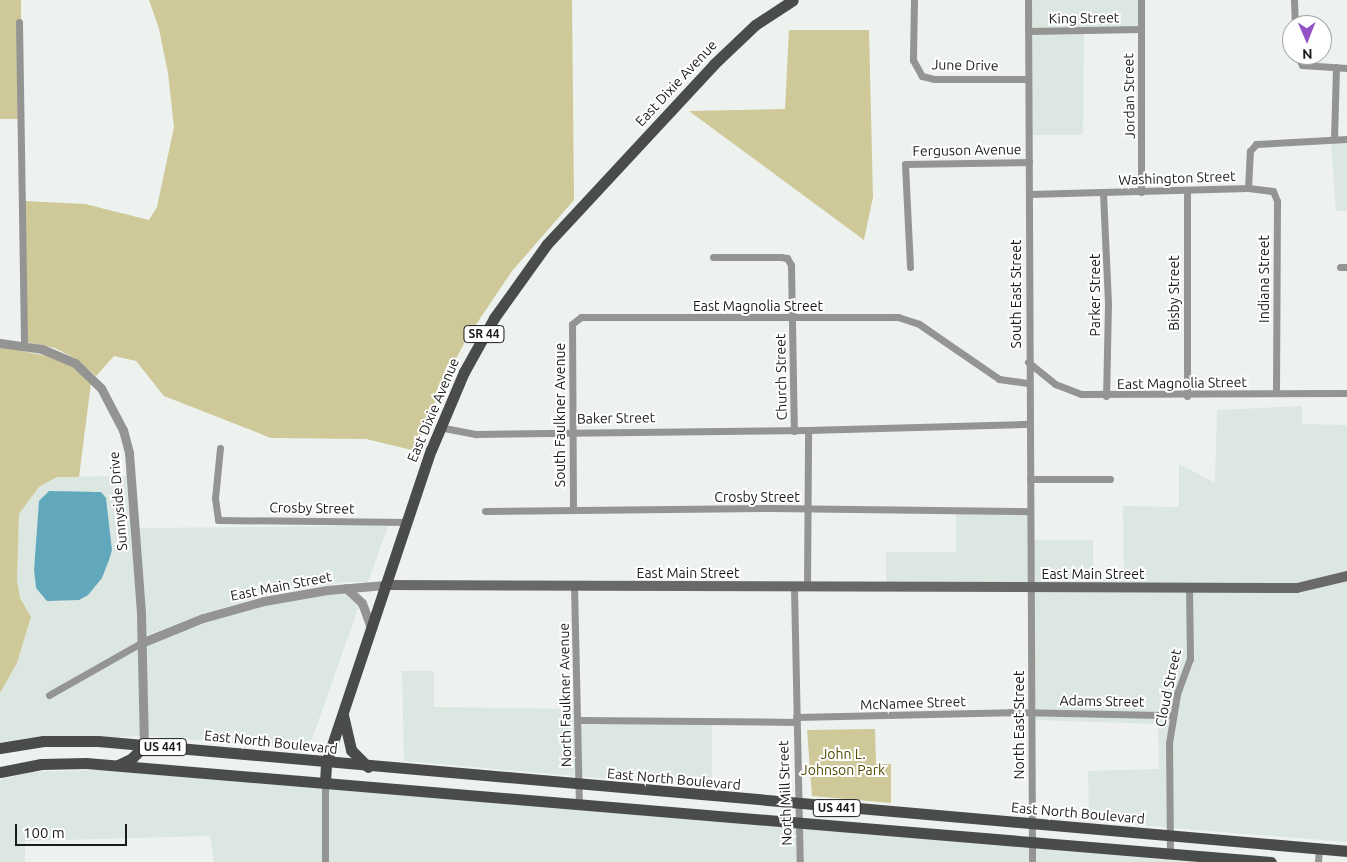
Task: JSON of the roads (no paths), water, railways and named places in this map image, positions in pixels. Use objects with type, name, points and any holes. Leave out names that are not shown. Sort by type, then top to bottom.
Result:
[{"type":"main road","name":"East Dixie Avenue","points":[[326,763],[439,427],[490,324],[547,244],[726,51],[754,26],[793,0]]},
{"type":"main road","name":"East Main Street","points":[[385,585],[1297,588],[1347,576]]},
{"type":"main road","points":[[342,713],[351,750],[368,767]]},
{"type":"main road","name":"East North Boulevard","points":[[0,748],[43,741],[71,740],[797,805],[1347,851]]},
{"type":"main road","points":[[116,766],[131,759],[144,746]]},
{"type":"main road","name":"US 441","points":[[0,772],[64,762],[798,820],[1271,862]]},
{"type":"main road","name":"SR 44","points":[[325,783],[326,763]]},
{"type":"street","name":"June Drive","points":[[914,0],[914,60],[922,76],[934,79],[1027,79]]},
{"type":"street","name":"South East Street","points":[[1028,0],[1030,588]]},
{"type":"street","name":"Jordan Street","points":[[1141,0],[1141,192]]},
{"type":"street","points":[[1294,0],[1295,15]]},
{"type":"street","points":[[19,22],[24,346]]},
{"type":"street","name":"King Street","points":[[1028,32],[1141,29]]},
{"type":"street","points":[[1302,65],[1347,68]]},
{"type":"street","points":[[1334,139],[1336,67]]},
{"type":"street","name":"Washington Street","points":[[1029,194],[1248,188],[1250,151],[1256,144],[1347,139]]},
{"type":"street","name":"Ferguson Avenue","points":[[910,267],[905,164],[1029,162]]},
{"type":"street","name":"Indiana Street","points":[[1248,188],[1270,189],[1277,201],[1276,393]]},
{"type":"street","name":"Bisby Street","points":[[1187,190],[1187,396]]},
{"type":"street","name":"Parker Street","points":[[1103,193],[1108,279],[1106,396]]},
{"type":"street","name":"Church Street","points":[[713,257],[787,258],[791,265],[794,430],[808,430]]},
{"type":"street","name":"East Magnolia Street","points":[[574,321],[581,317],[898,317],[919,324],[999,379],[1029,383]]},
{"type":"street","name":"South Faulkner Avenue","points":[[573,509],[574,321]]},
{"type":"street","name":"Sunnyside Drive","points":[[0,342],[54,352],[88,373],[101,388],[123,430],[132,478],[142,642],[144,746]]},
{"type":"street","name":"East Magnolia Street","points":[[1028,362],[1064,389],[1106,396],[1347,393]]},
{"type":"street","points":[[808,587],[808,430],[1029,424]]},
{"type":"street","name":"Baker Street","points":[[439,427],[476,434],[572,431],[794,430]]},
{"type":"street","name":"Crosby Street","points":[[220,448],[215,498],[218,520],[406,522]]},
{"type":"street","points":[[1030,479],[1110,479]]},
{"type":"street","name":"Crosby Street","points":[[485,511],[807,509],[1030,512]]},
{"type":"street","name":"East Main Street","points":[[49,695],[142,642],[246,605],[346,588],[385,585]]},
{"type":"street","name":"North Faulkner Avenue","points":[[574,586],[579,720],[579,804]]},
{"type":"street","name":"North Mill Street","points":[[794,587],[797,805],[800,862]]},
{"type":"street","points":[[346,588],[362,603],[371,628]]},
{"type":"street","name":"North East Street","points":[[1030,588],[1032,862]]},
{"type":"street","name":"Cloud Street","points":[[1170,853],[1168,765],[1173,715],[1190,659],[1190,588]]},
{"type":"street","name":"McNamee Street","points":[[579,720],[796,720],[1032,712]]},
{"type":"street","name":"Adams Street","points":[[1032,712],[1173,715]]},
{"type":"street","points":[[325,783],[325,862]]},
{"type":"street","points":[[1318,862],[1319,849]]},
{"type":"water","points":[[49,491],[101,492],[106,498],[112,550],[102,578],[88,595],[79,600],[47,601],[36,588],[34,570],[39,501]]},
{"type":"park label","name":"John L. Johnson Park","points":[[843,762]]}]
